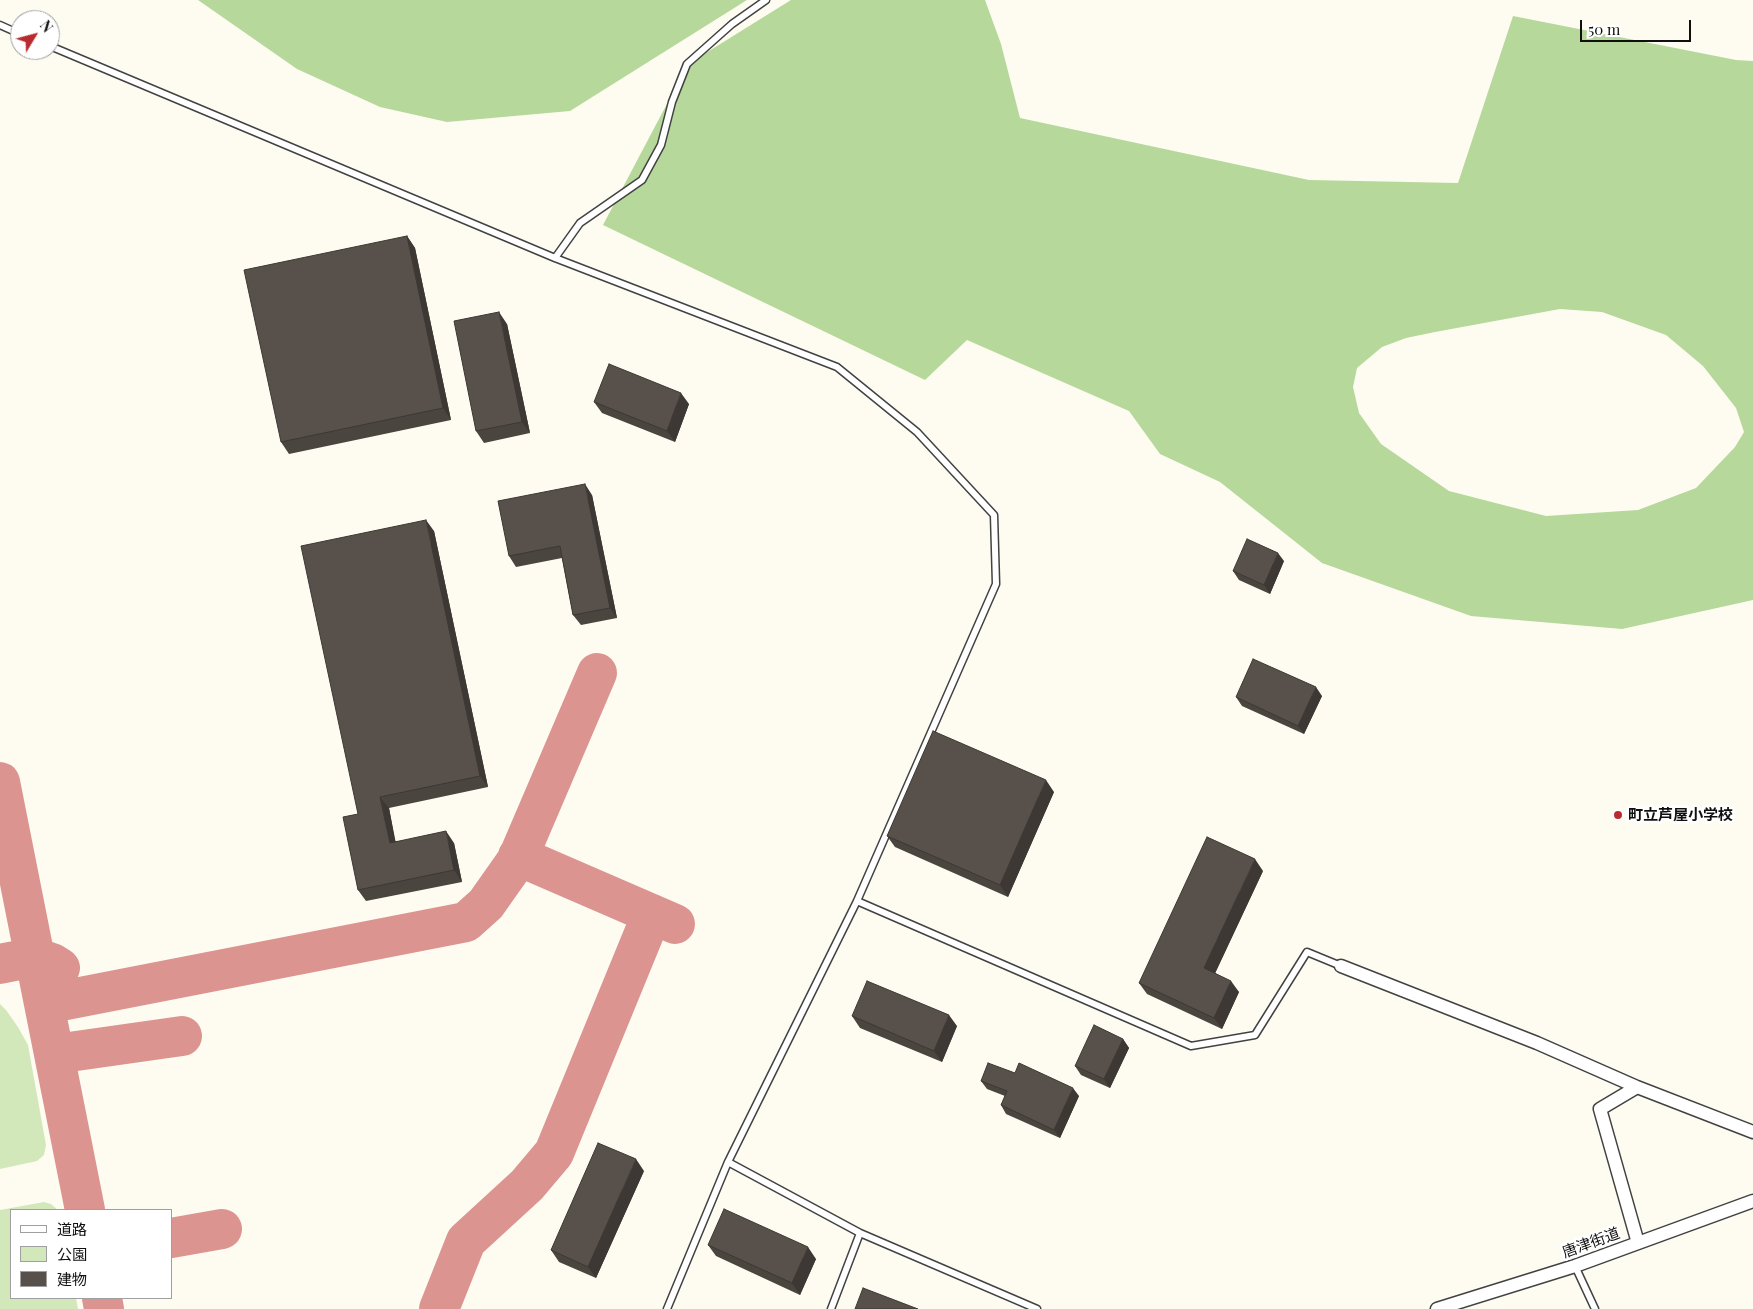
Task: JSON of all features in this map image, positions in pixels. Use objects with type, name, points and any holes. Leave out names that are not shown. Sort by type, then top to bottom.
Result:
[{"type":"street","points":[[1341,966],[1537,1042],[1636,1087],[1753,1132]]},
{"type":"street","points":[[1636,1087],[1600,1109],[1638,1243]]},
{"type":"street","name":"唐津街道","points":[[1437,1309],[1575,1266],[1753,1201]]},
{"type":"lane","points":[[555,258],[580,223],[642,180],[661,145],[672,102],[687,64],[732,24],[766,0]]},
{"type":"lane","points":[[60,50],[555,258],[837,367],[917,432],[994,515],[996,584],[857,902],[728,1162],[667,1309]]},
{"type":"lane","points":[[857,902],[1191,1046],[1255,1035],[1307,952],[1341,966]]},
{"type":"lane","points":[[728,1162],[860,1233],[1037,1309]]},
{"type":"lane","points":[[831,1309],[860,1233]]},
{"type":"lane","points":[[1575,1266],[1595,1309]]},
{"type":"green space","points":[[198,0],[747,0],[570,111],[447,122],[380,107],[297,69]]},
{"type":"green space","points":[[791,0],[985,0],[1001,44],[1020,118],[1309,180],[1458,183],[1513,16],[1736,60],[1753,61],[1753,600],[1622,629],[1471,616],[1322,563],[1220,482],[1160,454],[1129,411],[967,340],[925,380],[603,225],[688,64]],"holes":[[[1560,309],[1602,312],[1666,335],[1703,366],[1736,408],[1744,432],[1735,447],[1696,488],[1638,510],[1546,516],[1449,491],[1381,444],[1359,413],[1353,387],[1357,368],[1382,347],[1406,338]]]},
{"type":"green space","points":[[0,1004],[18,1027],[28,1045],[46,1145],[44,1155],[37,1161],[0,1169]]},
{"type":"green space","points":[[44,1202],[51,1204],[57,1209],[10,1209],[10,1299],[76,1299],[78,1309],[0,1309],[0,1210]]},
{"type":"building","points":[[407,236],[443,408],[281,442],[244,270]]},
{"type":"building","points":[[499,312],[522,422],[476,431],[454,321]]},
{"type":"building","points":[[609,364],[681,393],[667,431],[594,402]]},
{"type":"building","points":[[585,484],[610,608],[573,615],[560,546],[509,556],[498,501]]},
{"type":"building","points":[[426,520],[480,776],[380,797],[390,843],[446,831],[454,870],[358,890],[343,817],[358,814],[301,546]]},
{"type":"building","points":[[1247,539],[1278,553],[1264,585],[1233,571]]},
{"type":"building","points":[[1253,659],[1316,687],[1298,726],[1236,697]]},
{"type":"building","points":[[933,731],[1046,780],[1000,885],[887,836]]},
{"type":"building","points":[[1207,837],[1255,859],[1204,968],[1231,981],[1214,1018],[1139,983]]},
{"type":"building","points":[[867,981],[949,1015],[934,1051],[852,1016]]},
{"type":"building","points":[[1094,1025],[1123,1039],[1104,1079],[1075,1066]]},
{"type":"building","points":[[988,1063],[1015,1073],[1019,1063],[1073,1088],[1054,1130],[1001,1105],[1007,1091],[981,1081]]},
{"type":"building","points":[[598,1143],[636,1159],[588,1267],[551,1250]]},
{"type":"building","points":[[724,1209],[808,1247],[792,1283],[708,1245]]},
{"type":"building","points":[[863,1288],[918,1309],[855,1309]]},
{"type":"taxiway","points":[[45,1004],[466,922],[486,904],[517,860],[597,673]]},
{"type":"taxiway","points":[[0,782],[85,1209]]},
{"type":"taxiway","points":[[518,856],[675,924]]},
{"type":"taxiway","points":[[439,1309],[466,1241],[527,1185],[554,1153],[652,914]]},
{"type":"taxiway","points":[[0,964],[35,957],[60,968]]},
{"type":"taxiway","points":[[55,1054],[182,1036]]},
{"type":"taxiway","points":[[172,1238],[222,1229]]},
{"type":"taxiway","points":[[102,1299],[104,1309]]},
{"type":"place","name":"町立芦屋小学校","points":[[1618,815]]}]
